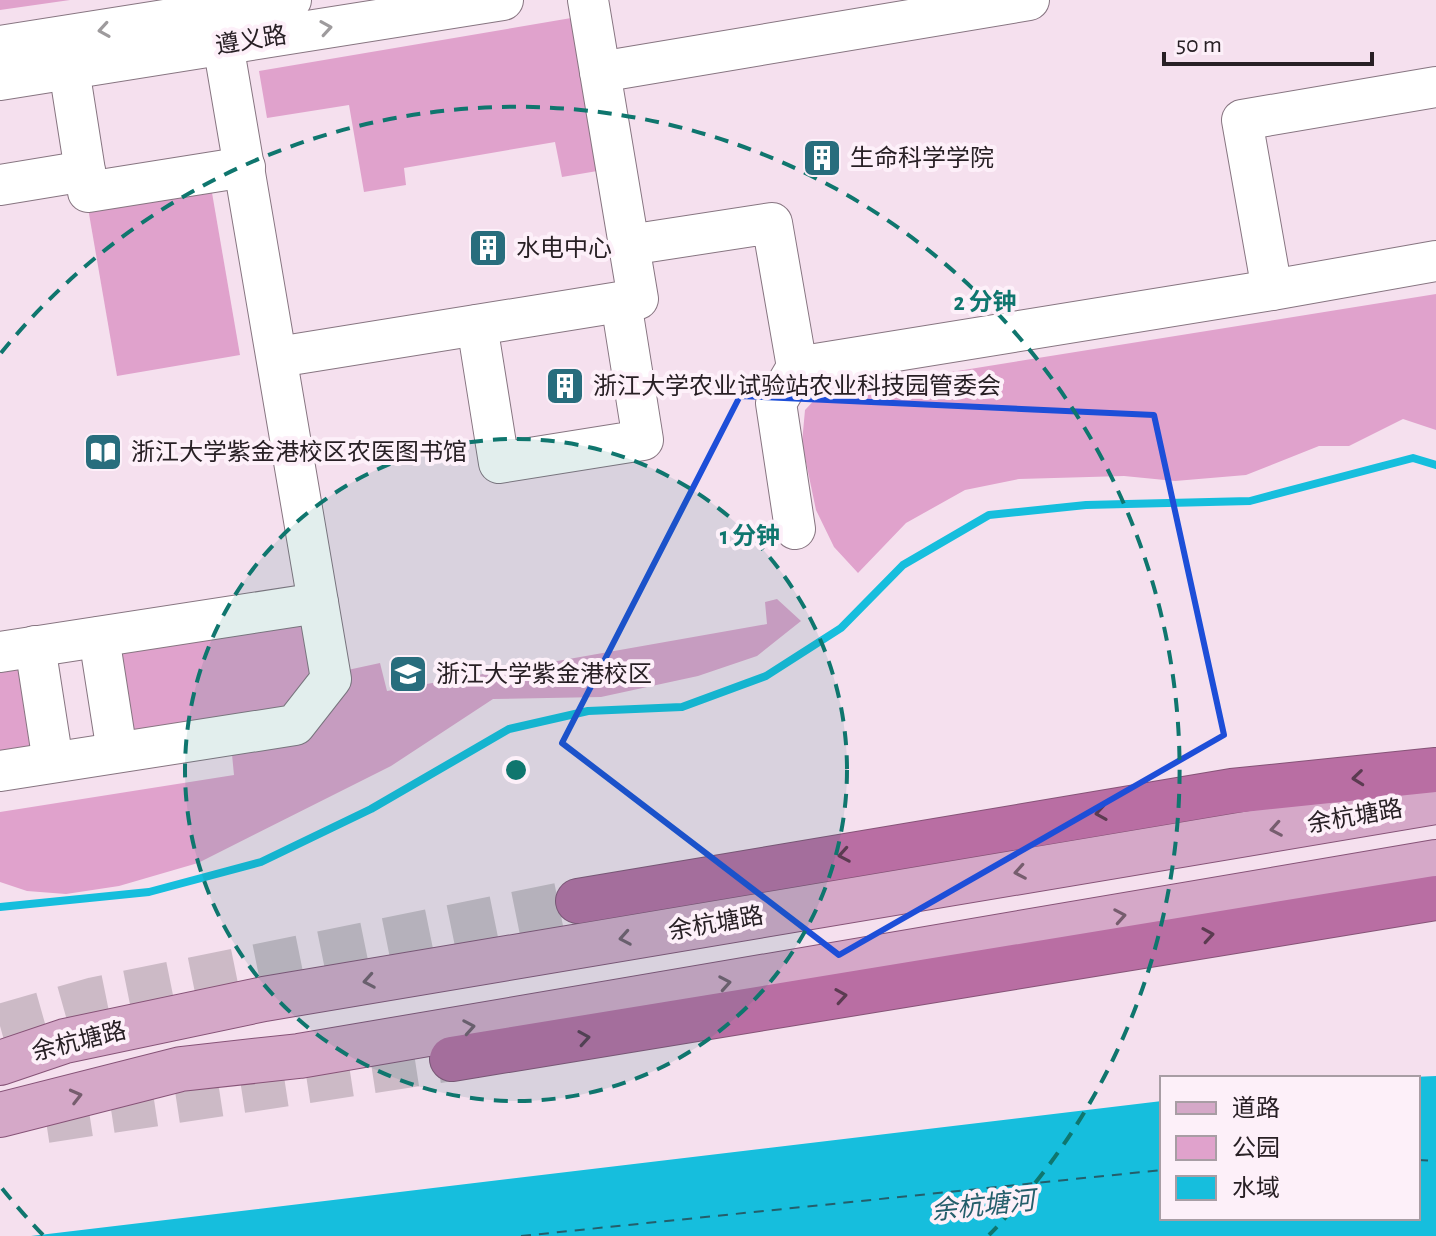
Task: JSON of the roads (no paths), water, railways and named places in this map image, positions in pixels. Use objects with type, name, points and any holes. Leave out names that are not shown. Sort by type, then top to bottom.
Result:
[{"type":"highway","points":[[578,901],[1232,791],[1436,770]]},
{"type":"highway","points":[[452,1059],[1436,898]]},
{"type":"main road","name":"余杭塘路","points":[[0,1063],[65,1041],[264,999],[1436,802]]},
{"type":"main road","points":[[0,1115],[181,1069],[299,1056],[1436,862]]},
{"type":"street","name":"遵义路","points":[[0,46],[162,25],[291,0]]},
{"type":"street","name":"遵义路","points":[[0,80],[69,69],[162,25],[223,44],[503,0]]},
{"type":"street","points":[[278,357],[638,299],[588,0]]},
{"type":"street","points":[[600,72],[988,3],[1029,0]]},
{"type":"street","points":[[0,771],[295,725],[331,679],[223,44]]},
{"type":"street","points":[[69,69],[88,192],[245,167]]},
{"type":"street","points":[[1272,290],[1242,120],[1436,87]]},
{"type":"street","points":[[0,185],[85,171]]},
{"type":"street","points":[[629,245],[772,223],[797,367],[776,403],[795,529]]},
{"type":"street","points":[[797,367],[1436,261]]},
{"type":"street","points":[[477,325],[499,463],[643,440],[621,302]]},
{"type":"street","points":[[53,762],[17,649],[318,603]]},
{"type":"street","points":[[99,637],[117,752]]},
{"type":"water","name":"余杭塘河","points":[[1436,1076],[1436,1236],[31,1236],[1160,1101],[1160,1220],[1420,1220],[1420,1077]]},
{"type":"waterway","points":[[0,907],[149,892],[261,862],[371,809],[509,729],[588,711],[682,707],[766,676],[841,628],[903,565],[989,515],[1086,505],[1250,501],[1413,458],[1436,465]]},
{"type":"tunnel","points":[[0,1026],[95,999],[578,901]]},
{"type":"tunnel","points":[[46,1121],[452,1059]]},
{"type":"place","name":"生命科学学院","points":[[822,158]]},
{"type":"place","name":"水电中心","points":[[488,248]]},
{"type":"place","name":"浙江大学农业试验站农业科技园管委会","points":[[565,386]]},
{"type":"place","name":"浙江大学紫金港校区农医图书馆","points":[[103,452]]},
{"type":"place","name":"浙江大学紫金港校区","points":[[408,674]]}]
